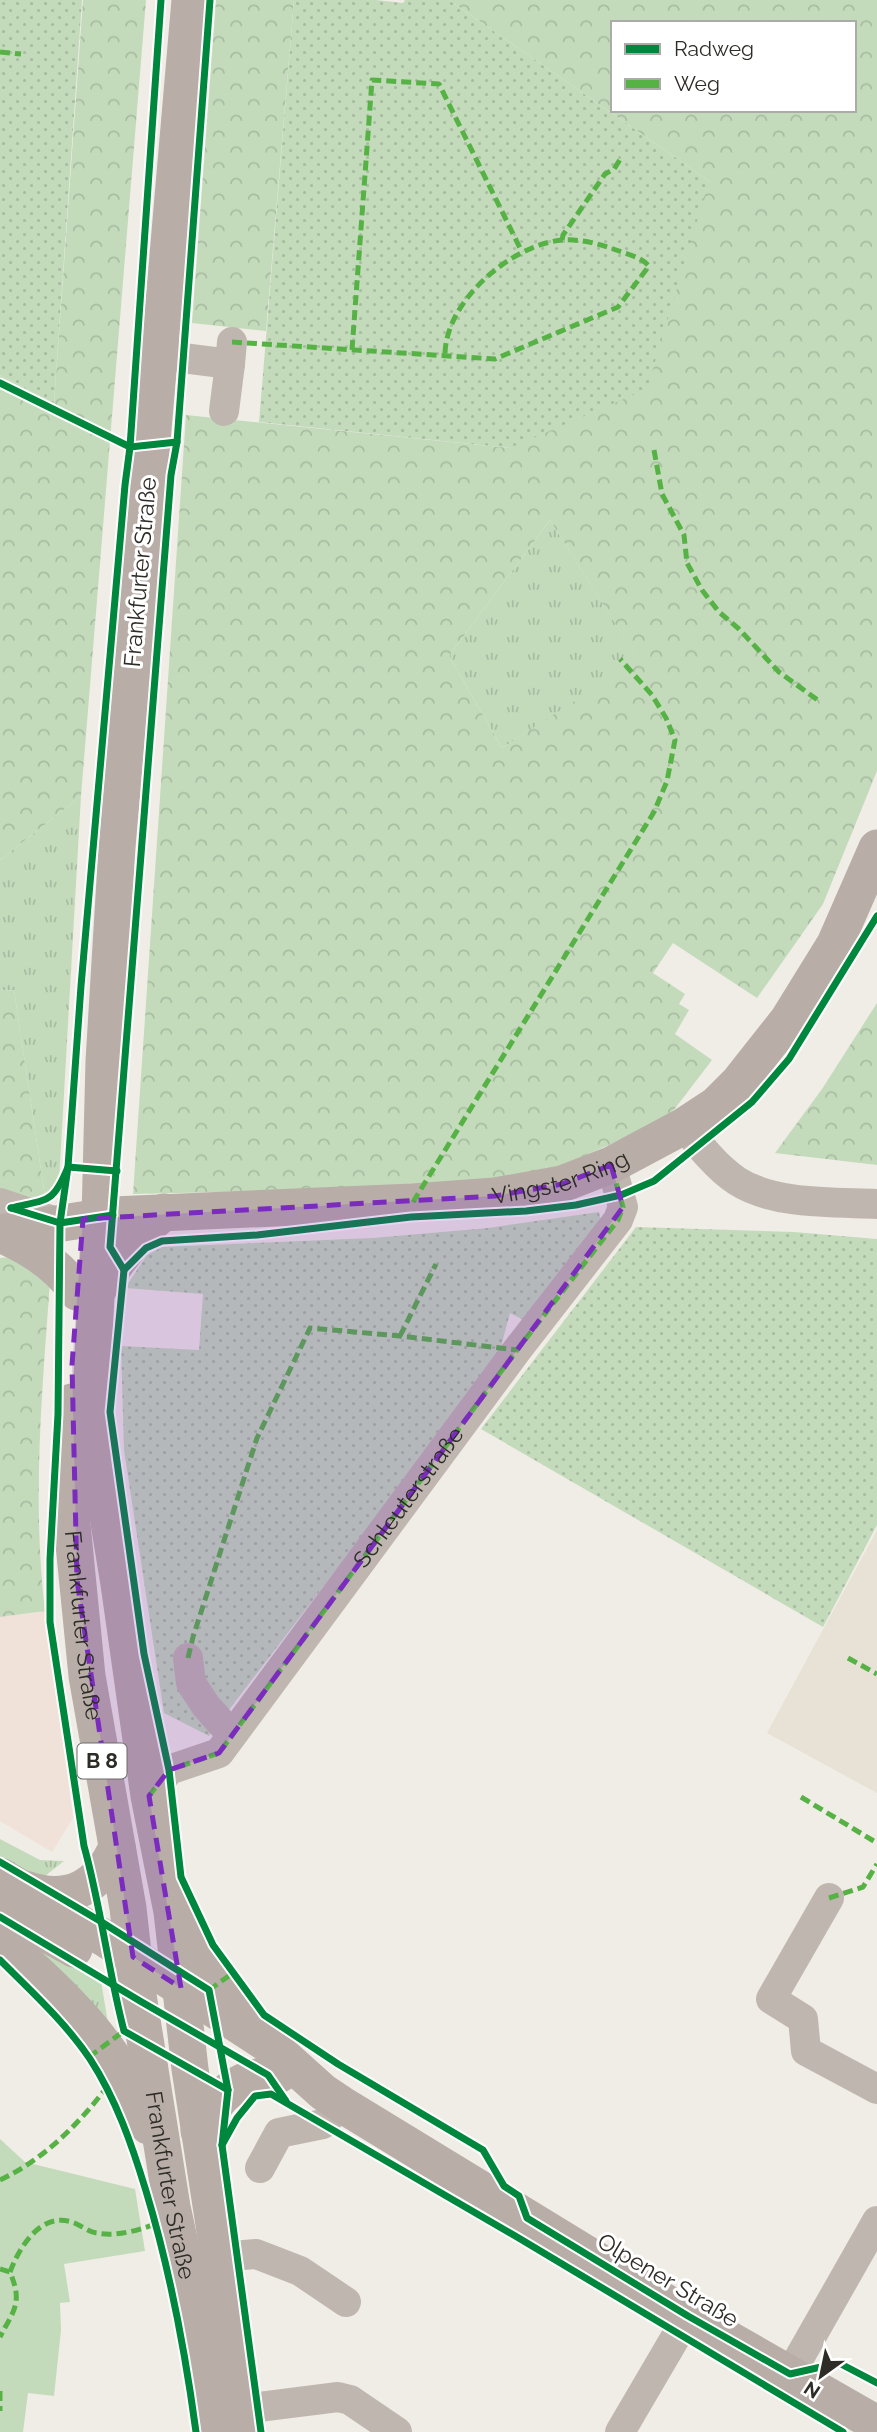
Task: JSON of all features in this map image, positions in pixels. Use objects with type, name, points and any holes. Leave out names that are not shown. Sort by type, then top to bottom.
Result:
[{"type":"main road","name":"Frankfurter Straße","points":[[190,0],[117,847],[104,1061],[87,1153],[81,1220],[95,1437],[149,1796],[172,1912],[200,2131],[245,2421]]},
{"type":"main road","name":"Vingster Ring","points":[[0,1234],[81,1220],[164,1212],[495,1196],[562,1184],[611,1165],[684,1126],[716,1105],[739,1082],[788,1020],[835,944],[877,848]]},
{"type":"main road","points":[[0,1234],[20,1242],[49,1261],[70,1281],[87,1292],[125,1249],[164,1212]]},
{"type":"main road","name":"Frankfurter Straße","points":[[87,1292],[72,1365],[71,1514],[87,1676],[128,1908],[135,1973],[172,2207],[197,2322],[215,2432]]},
{"type":"main road","points":[[6,1890],[48,1895],[78,1890],[94,1881],[105,1870],[117,1847]]},
{"type":"main road","points":[[6,1890],[55,1938],[135,1973]]},
{"type":"main road","points":[[172,1912],[277,2061],[268,2075],[228,2090],[215,2101],[200,2131]]},
{"type":"main road","points":[[0,1940],[77,2013],[119,2067],[146,2121],[172,2207]]},
{"type":"main road","name":"Olpener Straße","points":[[135,1973],[332,2098],[688,2316],[877,2424]]},
{"type":"street","points":[[159,355],[231,353],[224,411]]},
{"type":"street","points":[[684,1126],[699,1146],[737,1181],[760,1191],[792,1199],[877,1204]]},
{"type":"street","name":"Schleuterstraße","points":[[149,1796],[169,1770],[219,1753],[517,1350],[618,1220],[623,1207],[611,1165]]},
{"type":"street","points":[[0,1203],[81,1220]]},
{"type":"street","points":[[188,1658],[191,1683],[206,1706],[232,1735]]},
{"type":"street","points":[[829,1898],[771,1999],[803,2019],[806,2050],[877,2089]]},
{"type":"street","points":[[260,2168],[279,2133],[323,2124],[332,2098]]},
{"type":"street","points":[[790,2374],[877,2221]]},
{"type":"street","points":[[220,2257],[256,2254],[300,2271],[346,2302]]},
{"type":"street","points":[[620,2432],[688,2316]]},
{"type":"street","points":[[245,2421],[338,2397],[350,2400],[397,2432]]},
{"type":"highlighted area","points":[[611,1165],[623,1207],[219,1753],[169,1770],[149,1796],[181,1988],[133,1957],[77,1580],[72,1365],[83,1219],[495,1196],[562,1184]]},
{"type":"shaded area","points":[[877,1530],[877,1793],[767,1733]]},
{"type":"shaded area","points":[[45,1611],[73,1818],[52,1852],[0,1821],[0,1617]]},
{"type":"green space","points":[[0,0],[82,0],[54,403],[0,375]]},
{"type":"green space","points":[[83,0],[146,0],[81,796],[0,860],[0,375],[54,403]]},
{"type":"green space","points":[[216,0],[294,0],[266,331],[192,323]]},
{"type":"green space","points":[[294,0],[376,0],[403,3],[405,0],[449,0],[709,181],[647,389],[510,448],[259,422]]},
{"type":"green space","points":[[449,0],[877,0],[877,771],[823,904],[757,998],[673,943],[653,973],[685,994],[679,1004],[689,1010],[675,1034],[712,1060],[667,1119],[564,1165],[494,1186],[133,1194],[186,415],[510,448],[709,181]],"holes":[[[550,520],[638,660],[502,748],[449,656]]]},
{"type":"green space","points":[[550,520],[639,661],[502,748],[449,656]]},
{"type":"green space","points":[[81,796],[59,1182],[45,1196],[14,990],[0,991],[0,860]]},
{"type":"green space","points":[[14,990],[45,1196],[0,1206],[0,991]]},
{"type":"green space","points":[[877,1003],[877,1165],[775,1153],[822,1089]]},
{"type":"green space","points":[[599,1212],[601,1223],[531,1324],[510,1313],[498,1358],[209,1736],[164,1713],[124,1450],[121,1346],[199,1350],[203,1294],[125,1288],[147,1255],[162,1247],[373,1238],[488,1228]]},
{"type":"green space","points":[[636,1227],[794,1232],[877,1239],[877,1525],[823,1627],[481,1429]]},
{"type":"green space","points":[[19,1256],[50,1282],[41,1405],[39,1488],[45,1611],[0,1617],[0,1258]]},
{"type":"green space","points":[[0,1839],[40,1860],[64,1861],[37,1879],[0,1859]]},
{"type":"green space","points":[[0,1921],[101,1981],[110,2035]]},
{"type":"green space","points":[[0,2139],[25,2162],[135,2189],[145,2251],[64,2264],[70,2302],[60,2303],[61,2330],[54,2396],[28,2393],[23,2432],[0,2432]]},
{"type":"marked path","points":[[0,52],[21,54]]},
{"type":"marked path","points":[[352,350],[372,80],[439,84],[522,252]]},
{"type":"marked path","points":[[562,240],[605,174],[614,169],[621,158]]},
{"type":"marked path","points":[[232,342],[495,359],[618,307],[649,266],[629,254],[577,240],[543,244],[523,252],[503,264],[469,296],[456,315],[448,335],[445,355]]},
{"type":"marked path","points":[[654,450],[662,494],[684,535],[687,563],[702,590],[719,612],[739,629],[779,672],[819,701]]},
{"type":"marked path","points":[[413,1202],[654,812],[667,781],[675,740],[652,695],[620,659]]},
{"type":"marked path","points":[[149,1796],[169,1770],[219,1753],[517,1350],[618,1220],[623,1207],[611,1165]]},
{"type":"marked path","points":[[400,1336],[436,1264]]},
{"type":"marked path","points":[[188,1658],[257,1438],[310,1328],[517,1350]]},
{"type":"marked path","points":[[848,1658],[877,1674]]},
{"type":"marked path","points":[[801,1797],[877,1843]]},
{"type":"marked path","points":[[829,1898],[863,1887],[877,1864]]},
{"type":"marked path","points":[[209,1990],[233,1973]]},
{"type":"marked path","points":[[89,2057],[124,2031]]},
{"type":"marked path","points":[[0,2180],[31,2162],[59,2140],[107,2087]]},
{"type":"marked path","points":[[10,2272],[32,2234],[50,2222],[72,2222],[105,2234],[127,2232],[156,2224]]},
{"type":"marked path","points":[[0,2269],[10,2272],[16,2291],[13,2313],[0,2337]]},
{"type":"marked path","points":[[0,2391],[0,2411]]},
{"type":"cycle path","points":[[161,0],[130,447],[81,986],[68,1167],[60,1223],[58,1414],[50,1559],[50,1622],[84,1846],[124,2031],[228,2090]]},
{"type":"cycle path","points":[[210,0],[177,442],[171,475],[110,1247],[124,1270],[110,1412],[144,1654],[169,1770],[181,1877],[213,1945],[264,2015],[338,2064],[483,2150],[504,2186],[519,2196],[527,2218],[688,2316],[790,2374],[839,2363],[877,2383]]},
{"type":"cycle path","points":[[0,383],[130,447],[177,442]]},
{"type":"cycle path","points":[[124,1270],[146,1248],[162,1241],[257,1235],[411,1217],[526,1211],[576,1205],[621,1195],[654,1181],[752,1102],[789,1059],[877,916]]},
{"type":"cycle path","points":[[11,1208],[48,1198],[58,1188],[68,1167],[117,1171]]},
{"type":"cycle path","points":[[11,1208],[60,1223],[113,1215]]},
{"type":"cycle path","points":[[0,1862],[209,1990],[228,2090],[222,2145],[261,2432]]},
{"type":"cycle path","points":[[0,1917],[268,2075],[286,2101]]},
{"type":"cycle path","points":[[0,1960],[80,2045],[108,2090],[122,2123],[141,2174],[162,2250],[182,2341],[196,2432]]},
{"type":"cycle path","points":[[222,2145],[237,2118],[255,2096],[271,2094],[843,2432]]}]
